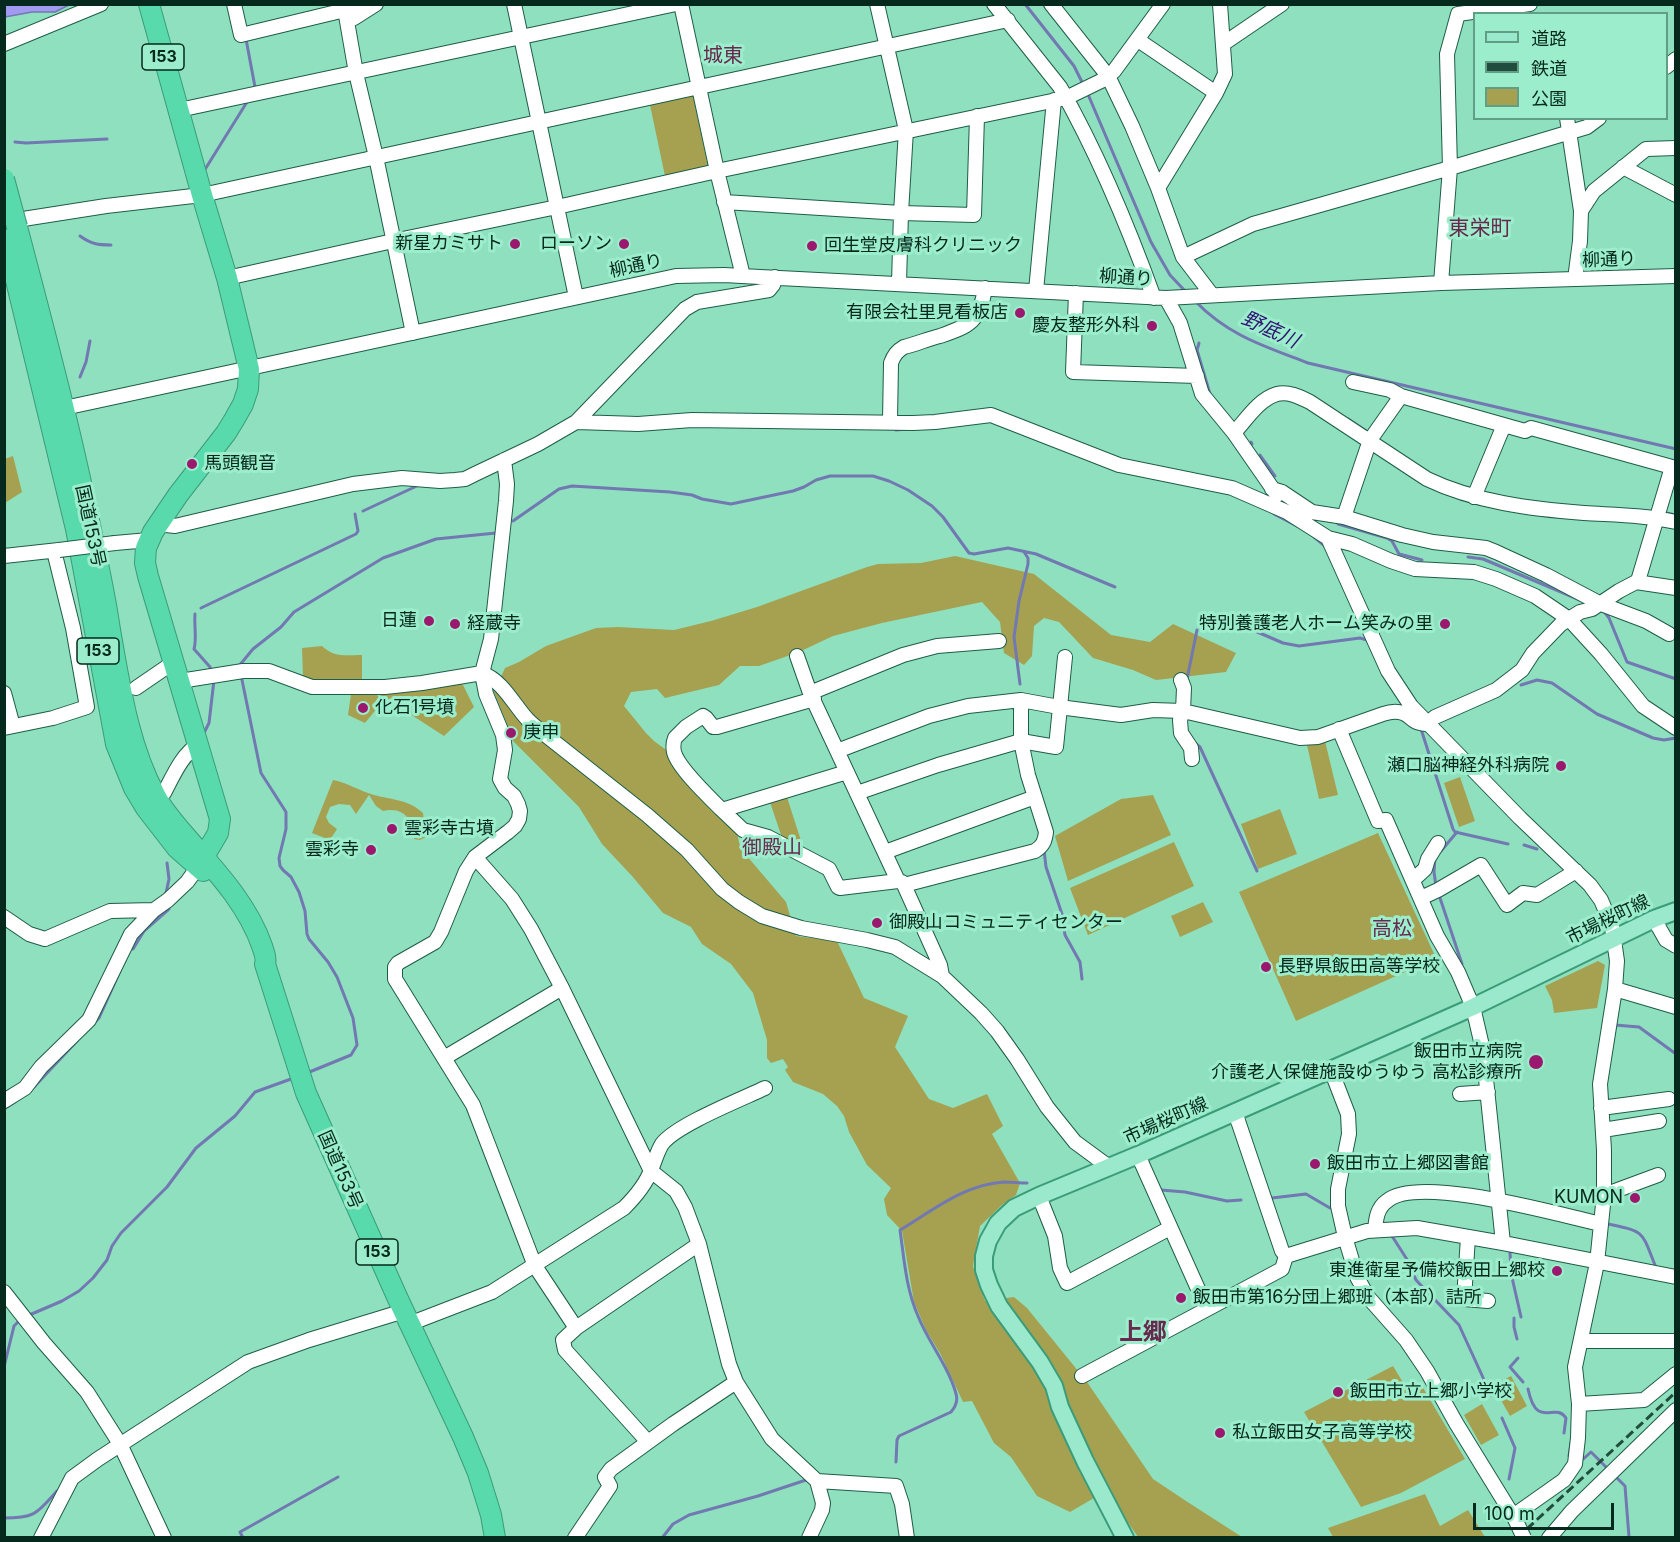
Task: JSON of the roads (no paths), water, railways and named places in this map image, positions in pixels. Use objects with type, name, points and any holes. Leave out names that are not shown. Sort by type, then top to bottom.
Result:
[{"type":"highway","name":"153","points":[[149,4],[201,195],[227,278],[249,369],[248,389],[243,404],[226,433],[160,520],[149,540],[146,563],[220,819],[218,833],[201,862]]},
{"type":"highway","name":"国道153号","points":[[4,179],[8,227],[56,410],[116,744],[134,788],[146,808],[177,848],[201,862],[248,926],[262,962],[265,964],[306,1093],[463,1437],[478,1473],[491,1515],[495,1538]]},
{"type":"main road","name":"市場桜町線","points":[[1125,1538],[1085,1461],[1060,1407],[1054,1386],[1040,1362],[999,1306],[986,1278],[984,1263],[986,1249],[998,1223],[1014,1209],[1039,1196],[1138,1155],[1473,1007],[1654,919],[1676,911]]},
{"type":"street","points":[[4,44],[100,4]]},
{"type":"street","points":[[234,4],[241,35],[348,10]]},
{"type":"street","points":[[348,10],[354,18],[376,4]]},
{"type":"street","points":[[514,4],[576,297]]},
{"type":"street","points":[[179,110],[679,4],[743,276]]},
{"type":"street","points":[[877,4],[906,130],[899,283]]},
{"type":"street","points":[[994,4],[1060,87],[1164,298],[1180,323],[1202,394],[1234,433],[1287,512]]},
{"type":"street","points":[[1051,4],[1105,78],[1132,126],[1183,257],[1208,295]]},
{"type":"street","points":[[227,278],[906,130],[1064,98],[1105,78],[1138,40],[1163,4]]},
{"type":"street","points":[[1158,189],[1225,74],[1220,4]]},
{"type":"street","points":[[1223,44],[1269,9],[1282,4]]},
{"type":"street","points":[[1481,12],[1527,8]]},
{"type":"street","points":[[348,10],[356,73],[413,333]]},
{"type":"street","points":[[1440,283],[1450,168],[1447,54],[1458,14],[1473,13]]},
{"type":"street","points":[[8,227],[106,206],[201,195],[1008,20]]},
{"type":"street","points":[[1138,40],[1216,93]]},
{"type":"street","points":[[1036,291],[1064,98]]},
{"type":"street","points":[[724,202],[974,215],[977,116]]},
{"type":"street","points":[[1183,257],[1254,224],[1450,168],[1568,125],[1587,127],[1596,120]]},
{"type":"street","points":[[1568,125],[1581,211],[1575,279]]},
{"type":"street","points":[[1581,211],[1594,191],[1647,149],[1676,148]]},
{"type":"street","points":[[1623,167],[1676,195]]},
{"type":"street","name":"柳通り","points":[[56,410],[676,276],[775,277],[1164,298],[1440,283],[1676,276]]},
{"type":"street","points":[[160,520],[166,525],[175,526],[364,483],[402,478],[441,481],[465,478],[538,444],[576,422],[685,309],[698,302],[769,290],[775,277]]},
{"type":"street","points":[[890,422],[891,363],[898,350],[963,328],[971,322],[982,306],[985,288]]},
{"type":"street","points":[[1076,293],[1073,372],[1197,376]]},
{"type":"street","points":[[837,752],[968,705],[1021,700],[1121,715],[1153,710],[1183,711],[1300,738],[1318,737],[1392,712],[1403,713],[1416,723],[1426,723],[1496,690],[1522,670],[1533,653],[1561,624],[1580,612],[1601,604],[1638,581],[1672,467],[1531,428],[1526,431],[1401,396],[1390,390],[1353,382]]},
{"type":"street","points":[[1234,433],[1264,401],[1278,393],[1294,395],[1310,402],[1427,479],[1445,488],[1474,497],[1549,510],[1656,517],[1676,522]]},
{"type":"street","points":[[1344,517],[1370,440],[1401,396]]},
{"type":"street","points":[[576,422],[638,424],[692,420],[935,422],[991,415],[1119,465],[1232,488],[1287,512],[1328,538],[1352,544],[1415,569],[1474,572],[1535,596],[1569,619],[1643,706],[1676,728]]},
{"type":"street","points":[[1474,497],[1504,425]]},
{"type":"street","points":[[504,460],[507,484],[506,501],[490,639],[482,673],[486,694],[503,735],[505,750],[500,779],[505,788],[514,796],[520,811],[519,819],[515,826],[475,856],[465,873],[435,942],[398,963],[395,967],[395,979],[474,1106],[535,1266],[576,1328]]},
{"type":"street","points":[[1272,489],[1282,492],[1312,512],[1344,517],[1433,542],[1486,549],[1546,575],[1601,604],[1646,621],[1669,634]]},
{"type":"street","points":[[1328,538],[1395,684],[1426,723],[1575,871],[1601,900],[1608,915],[1614,939],[1617,961],[1615,990],[1600,1084],[1604,1195],[1597,1263],[1575,1367],[1579,1404],[1575,1464],[1564,1480],[1514,1518]]},
{"type":"street","points":[[4,556],[149,540]]},
{"type":"street","points":[[4,693],[9,727],[53,718],[87,707],[57,550]]},
{"type":"street","points":[[1636,582],[1676,588]]},
{"type":"street","points":[[999,641],[937,646],[903,655],[812,696],[717,727],[713,727],[703,716],[678,733],[673,744],[676,757],[695,781],[743,830],[768,837],[830,869],[838,887],[901,883],[1035,851],[1045,841],[1046,832],[1028,775],[1021,741],[1021,700]]},
{"type":"street","points":[[797,656],[837,752],[940,965],[942,976]]},
{"type":"street","points":[[857,793],[938,765],[1021,741],[1056,747],[1065,657]]},
{"type":"street","points":[[136,688],[174,662]]},
{"type":"street","points":[[180,681],[240,672],[273,673],[312,687],[372,688],[422,683],[482,673],[491,676],[506,691],[528,720],[662,828],[687,850],[722,889],[739,902],[762,916],[801,928],[895,947],[942,976],[997,1031],[1047,1107],[1074,1142],[1109,1167]]},
{"type":"street","points":[[1181,680],[1184,688],[1183,711],[1180,720],[1181,733],[1191,748],[1192,759]]},
{"type":"street","points":[[1339,729],[1378,821],[1386,820],[1437,936],[1458,972],[1473,1007],[1483,1050],[1503,1243]]},
{"type":"street","points":[[164,793],[183,760],[191,749],[199,744]]},
{"type":"street","points":[[722,810],[847,772]]},
{"type":"street","points":[[885,852],[1035,797]]},
{"type":"street","points":[[1413,880],[1425,869],[1438,843]]},
{"type":"street","points":[[475,856],[512,898],[531,929],[651,1171],[676,1191],[686,1207],[699,1244],[729,1364],[736,1382],[772,1439],[817,1481],[823,1503],[819,1519],[809,1538]]},
{"type":"street","points":[[4,1101],[24,1088],[41,1067],[89,1020],[131,934],[154,910],[187,882],[201,862]]},
{"type":"street","points":[[1421,898],[1480,865],[1507,905],[1523,893],[1537,895],[1575,871]]},
{"type":"street","points":[[4,917],[29,934],[45,939],[110,911],[154,910]]},
{"type":"street","points":[[1654,919],[1666,940],[1676,946]]},
{"type":"street","points":[[444,1058],[562,988]]},
{"type":"street","points":[[1615,990],[1676,1007]]},
{"type":"street","points":[[1331,1070],[1347,1114],[1349,1134],[1338,1189],[1338,1206],[1357,1277],[1368,1298],[1406,1340],[1427,1371],[1524,1538]]},
{"type":"street","points":[[41,1538],[72,1478],[120,1444],[248,1362],[309,1340],[407,1317],[492,1292],[624,1208],[651,1171],[655,1156],[664,1142],[681,1129],[765,1088]]},
{"type":"street","points":[[1460,1094],[1488,1092]]},
{"type":"street","points":[[1601,1108],[1669,1099]]},
{"type":"street","points":[[1235,1112],[1282,1251],[1287,1256]]},
{"type":"street","points":[[1603,1130],[1659,1121]]},
{"type":"street","points":[[1138,1155],[1207,1309]]},
{"type":"street","points":[[1604,1195],[1658,1175]]},
{"type":"street","points":[[1375,1230],[1376,1217],[1387,1200],[1402,1194],[1425,1192],[1499,1201],[1601,1224]]},
{"type":"street","points":[[1039,1196],[1055,1236],[1060,1268],[1067,1283],[1170,1228]]},
{"type":"street","points":[[1287,1256],[1375,1230],[1417,1228],[1676,1278]]},
{"type":"street","points":[[1468,1237],[1464,1299],[1488,1301]]},
{"type":"street","points":[[648,1442],[565,1350],[563,1340],[576,1328],[699,1244]]},
{"type":"street","points":[[1082,1376],[1282,1269],[1287,1256]]},
{"type":"street","points":[[4,1292],[87,1392],[120,1444],[164,1538]]},
{"type":"street","points":[[1581,1341],[1676,1341]]},
{"type":"street","points":[[1579,1404],[1644,1400],[1676,1374]]},
{"type":"street","points":[[575,1538],[610,1486],[605,1477],[611,1469],[736,1382]]},
{"type":"street","points":[[1549,1538],[1572,1511],[1676,1410]]},
{"type":"street","points":[[817,1481],[896,1486],[902,1504],[907,1538]]},
{"type":"waterway","name":"野底川","points":[[1025,4],[1074,66],[1084,86]]},
{"type":"waterway","points":[[246,39],[255,87]]},
{"type":"waterway","name":"野底川","points":[[1087,92],[1151,242],[1170,275],[1186,292]]},
{"type":"waterway","points":[[204,171],[247,102]]},
{"type":"waterway","points":[[15,142],[107,139]]},
{"type":"waterway","points":[[80,236],[95,244],[111,245]]},
{"type":"waterway","name":"野底川","points":[[1195,301],[1234,332],[1308,363],[1676,449]]},
{"type":"waterway","points":[[80,377],[90,341]]},
{"type":"waterway","points":[[1199,343],[1197,350],[1210,394]]},
{"type":"waterway","points":[[1348,419],[1366,431]]},
{"type":"waterway","points":[[896,430],[907,429]]},
{"type":"waterway","points":[[1260,455],[1275,476]]},
{"type":"waterway","points":[[513,521],[559,489],[572,486],[670,492],[731,504],[793,491],[830,476],[873,476],[908,490],[932,506],[943,517],[969,553],[1008,548],[1036,554],[1115,587]]},
{"type":"waterway","points":[[363,511],[419,485]]},
{"type":"waterway","points":[[1666,513],[1676,515]]},
{"type":"waterway","points":[[201,608],[356,534],[358,531],[355,514]]},
{"type":"waterway","points":[[1274,514],[1297,526]]},
{"type":"waterway","points":[[1338,524],[1387,538],[1392,541],[1399,554],[1422,560]]},
{"type":"waterway","points":[[239,666],[253,649],[281,627],[294,612],[383,558],[436,539],[496,533]]},
{"type":"waterway","points":[[1313,536],[1326,547]]},
{"type":"waterway","points":[[1020,684],[1014,637],[1019,601],[1028,564],[1028,558],[1024,552]]},
{"type":"waterway","points":[[1468,557],[1483,559],[1580,600]]},
{"type":"waterway","points":[[1603,610],[1609,618],[1627,662],[1676,679]]},
{"type":"waterway","points":[[195,614],[194,649],[211,671]]},
{"type":"waterway","points":[[1241,625],[1283,643],[1299,646],[1360,638],[1367,640]]},
{"type":"waterway","points":[[1187,679],[1197,630]]},
{"type":"waterway","points":[[241,675],[261,773],[286,812],[286,829],[279,858],[280,866],[291,877],[299,892],[305,911],[309,939],[337,977],[353,1018],[357,1045],[351,1055],[307,1073]]},
{"type":"waterway","points":[[204,733],[209,723],[214,680]]},
{"type":"waterway","points":[[1521,685],[1537,680],[1552,683],[1597,714],[1653,738],[1664,740],[1676,738]]},
{"type":"waterway","points":[[1421,729],[1455,832],[1508,844]]},
{"type":"waterway","points":[[1195,743],[1200,747],[1257,871]]},
{"type":"waterway","points":[[1441,851],[1457,832]]},
{"type":"waterway","points":[[1524,845],[1537,849]]},
{"type":"waterway","points":[[1044,850],[1046,867],[1062,914],[1065,935],[1080,962],[1082,979]]},
{"type":"waterway","points":[[1435,858],[1436,886]]},
{"type":"waterway","points":[[166,893],[169,879],[167,863]]},
{"type":"waterway","points":[[1439,895],[1462,964]]},
{"type":"waterway","points":[[133,949],[144,931],[169,909]]},
{"type":"waterway","points":[[93,1024],[99,1018],[120,971]]},
{"type":"waterway","points":[[1615,1025],[1639,1027],[1676,1054]]},
{"type":"waterway","points":[[34,1087],[77,1041]]},
{"type":"waterway","points":[[27,1316],[79,1291],[107,1260],[112,1246],[121,1233],[167,1187],[196,1148],[235,1116],[255,1092],[291,1079]]},
{"type":"waterway","points":[[4,1109],[15,1102]]},
{"type":"waterway","points":[[896,1462],[899,1436],[951,1412],[957,1398],[948,1374],[914,1306],[906,1273],[900,1230],[962,1193],[990,1184],[1027,1183]]},
{"type":"waterway","points":[[1161,1190],[1185,1192],[1227,1201],[1241,1200]]},
{"type":"waterway","points":[[1272,1198],[1306,1194],[1330,1208]]},
{"type":"waterway","points":[[1608,1224],[1640,1234],[1655,1265]]},
{"type":"waterway","points":[[1392,1236],[1408,1261],[1416,1280],[1459,1325],[1491,1395]]},
{"type":"waterway","points":[[1510,1252],[1511,1273],[1521,1317]]},
{"type":"waterway","points":[[1514,1318],[1517,1339]]},
{"type":"waterway","points":[[4,1367],[14,1326],[21,1319]]},
{"type":"waterway","points":[[1518,1358],[1510,1367],[1523,1382]]},
{"type":"waterway","points":[[1528,1389],[1536,1409],[1546,1413],[1557,1412],[1566,1418],[1564,1433]]},
{"type":"waterway","points":[[1502,1418],[1515,1448],[1509,1479]]},
{"type":"waterway","points":[[1569,1456],[1571,1443]]},
{"type":"waterway","points":[[1581,1461],[1591,1452],[1608,1469]]},
{"type":"waterway","points":[[1614,1475],[1625,1486],[1629,1537]]},
{"type":"waterway","points":[[243,1538],[240,1532],[338,1477]]},
{"type":"waterway","points":[[662,1538],[673,1524],[689,1515],[806,1480]]},
{"type":"waterway","points":[[4,1518],[23,1517],[35,1513],[57,1491]]},
{"type":"railway","points":[[1517,1538],[1676,1392]]},
{"type":"place","name":"新星カミサト","points":[[515,244]]},
{"type":"place","name":"ローソン","points":[[624,244]]},
{"type":"place","name":"回生堂皮膚科クリニック","points":[[812,246]]},
{"type":"place","name":"有限会社里見看板店","points":[[1020,313]]},
{"type":"place","name":"慶友整形外科","points":[[1152,326]]},
{"type":"place","name":"馬頭観音","points":[[192,464]]},
{"type":"place","name":"日蓮","points":[[429,621]]},
{"type":"place","name":"経蔵寺","points":[[455,624]]},
{"type":"place","name":"特別養護老人ホーム笑みの里","points":[[1445,624]]},
{"type":"place","name":"化石1号墳","points":[[363,708]]},
{"type":"place","name":"庚申","points":[[511,733]]},
{"type":"place","name":"瀬口脳神経外科病院","points":[[1561,766]]},
{"type":"place","name":"雲彩寺古墳","points":[[392,829]]},
{"type":"place","name":"雲彩寺","points":[[371,850]]},
{"type":"place","name":"御殿山コミュニティセンター","points":[[877,923]]},
{"type":"place","name":"長野県飯田高等学校","points":[[1266,967]]},
{"type":"place","name":"飯田市立病院 介護老人保健施設ゆうゆう 高松診療所","points":[[1536,1062]]},
{"type":"place","name":"飯田市立上郷図書館","points":[[1315,1164]]},
{"type":"place","name":"KUMON","points":[[1635,1198]]},
{"type":"place","name":"東進衛星予備校飯田上郷校","points":[[1557,1271]]},
{"type":"place","name":"飯田市第16分団上郷班（本部）詰所","points":[[1181,1298]]},
{"type":"place","name":"飯田市立上郷小学校","points":[[1338,1392]]},
{"type":"place","name":"私立飯田女子高等学校","points":[[1220,1433]]},
{"type":"district","name":"城東","points":[[723,56]]},
{"type":"district","name":"東栄町","points":[[1480,229]]},
{"type":"district","name":"御殿山","points":[[772,848]]},
{"type":"district","name":"高松","points":[[1392,929]]},
{"type":"district","name":"上郷","points":[[1143,1333]]}]
